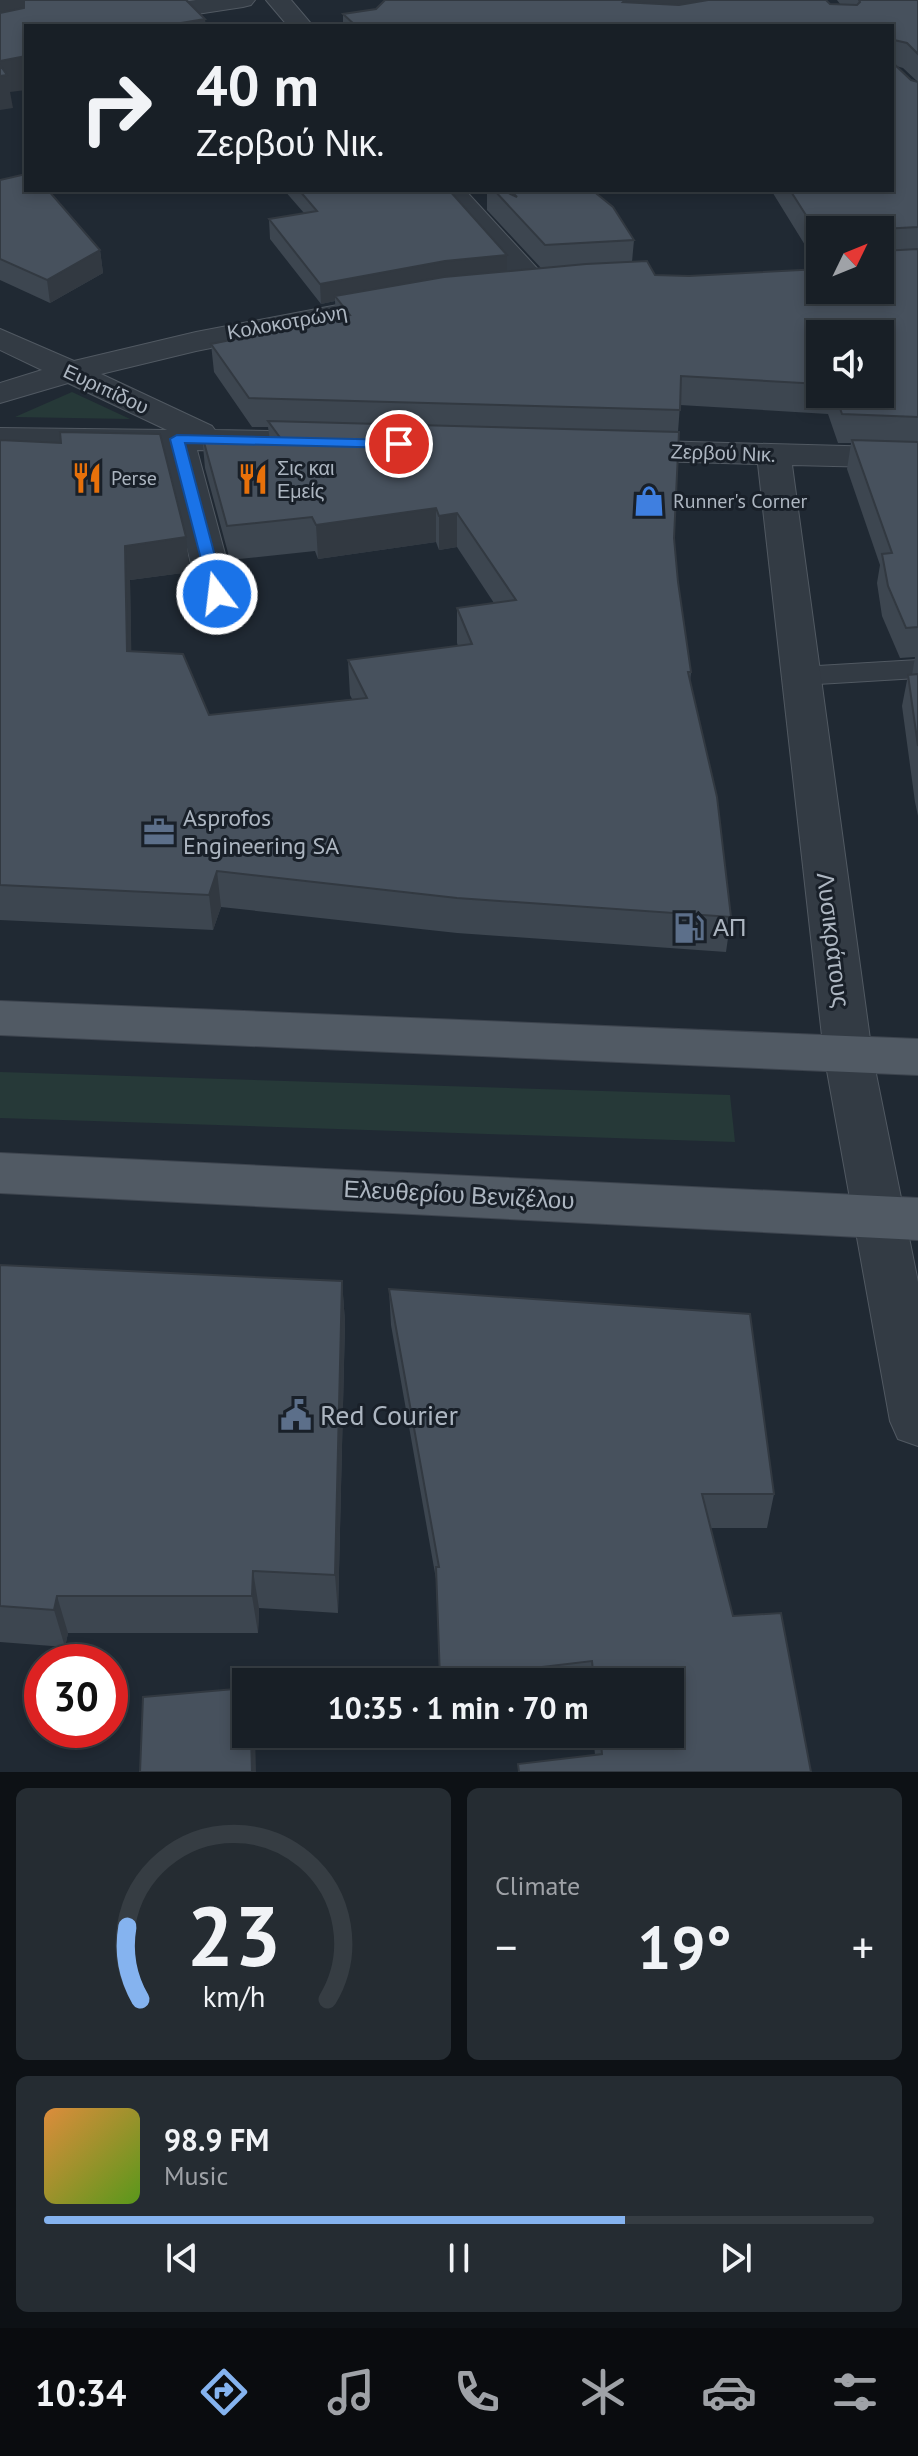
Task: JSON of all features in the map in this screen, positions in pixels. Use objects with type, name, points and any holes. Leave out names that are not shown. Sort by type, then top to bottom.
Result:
[{"type":"main road","points":[[0,1018],[918,1057]]},
{"type":"main road","name":"Ελευθερίου Βενιζέλου","points":[[0,1173],[899,1218]]},
{"type":"street","points":[[84,24],[243,0]]},
{"type":"street","points":[[278,0],[299,24]]},
{"type":"street","points":[[452,192],[535,284]]},
{"type":"street","name":"Κολοκοτρώνη","points":[[0,393],[68,371],[223,334],[417,299]]},
{"type":"street","name":"Ευριπίδου","points":[[0,338],[194,439]]},
{"type":"street","points":[[0,438],[368,443]]},
{"type":"street","points":[[194,439],[224,621]]},
{"type":"street","name":"Ζερβού Νικ.","points":[[586,449],[918,458]]},
{"type":"street","name":"Λυσικράτους","points":[[774,454],[848,1054],[899,1218],[918,1421]]},
{"type":"lane","points":[[801,676],[918,669]]},
{"type":"green space","points":[[72,392],[130,419],[15,417]]},
{"type":"green space","points":[[0,1072],[730,1095],[735,1142],[0,1118]]},
{"type":"building","points":[[24,0],[186,0],[205,19],[175,24],[24,24],[24,56],[0,61],[0,13],[24,8]]},
{"type":"building","points":[[385,0],[625,0],[623,2],[679,5],[708,0],[826,0],[830,4],[857,5],[859,0],[918,0],[918,54],[907,43],[894,40],[894,24],[354,24],[343,14],[376,9]]},
{"type":"building","points":[[894,64],[911,80],[918,82],[918,227],[894,228],[894,216],[806,216],[791,192],[894,192]]},
{"type":"building","points":[[24,174],[24,192],[50,192],[100,250],[47,280],[0,259],[0,180]]},
{"type":"building","points":[[301,192],[451,192],[507,255],[445,261],[320,284],[269,219],[317,211]]},
{"type":"building","points":[[496,192],[506,192],[517,197],[512,192],[594,192],[613,207],[634,240],[545,245]]},
{"type":"building","points":[[918,249],[918,417],[842,414],[840,408],[894,408],[894,320],[806,320],[806,383],[681,376],[680,410],[249,398],[211,344],[350,315],[335,296],[444,277],[647,261],[655,275],[806,270],[806,304],[894,304],[894,250]]},
{"type":"building","points":[[268,421],[679,432],[674,538],[678,582],[691,672],[688,672],[717,797],[731,917],[457,898],[217,871],[209,895],[0,885],[0,440],[61,443],[60,432],[160,434],[186,537],[125,546],[127,651],[183,654],[209,715],[367,698],[348,660],[472,644],[457,608],[516,600],[457,513],[439,516],[436,508],[316,525],[312,517],[227,526],[202,435],[284,443]]},
{"type":"building","points":[[852,440],[918,442],[918,627],[906,628],[888,586],[882,554],[892,553]]},
{"type":"building","points":[[918,674],[918,746],[908,675]]},
{"type":"building","points":[[0,1265],[342,1281],[335,1575],[253,1571],[252,1596],[57,1596],[54,1610],[0,1606]]},
{"type":"building","points":[[389,1289],[750,1314],[774,1494],[702,1494],[733,1616],[781,1613],[811,1772],[519,1772],[518,1764],[602,1754],[601,1748],[684,1748],[684,1668],[593,1668],[592,1661],[533,1668],[440,1668],[436,1567],[439,1567]]},
{"type":"building","points":[[232,1689],[232,1748],[251,1748],[252,1772],[140,1772],[143,1697]]},
{"type":"place","name":"Perse","points":[[87,478]]},
{"type":"place","name":"Σις και Εμείς","points":[[253,479]]},
{"type":"place","name":"Runner's Corner","points":[[649,501]]},
{"type":"place","name":"Asprofos Engineering SA","points":[[159,832]]},
{"type":"place","name":"ΑΠ","points":[[689,928]]},
{"type":"place","name":"Red Courier","points":[[296,1415]]},
{"type":"route","points":[[217,594],[177,439],[399,444]]}]
